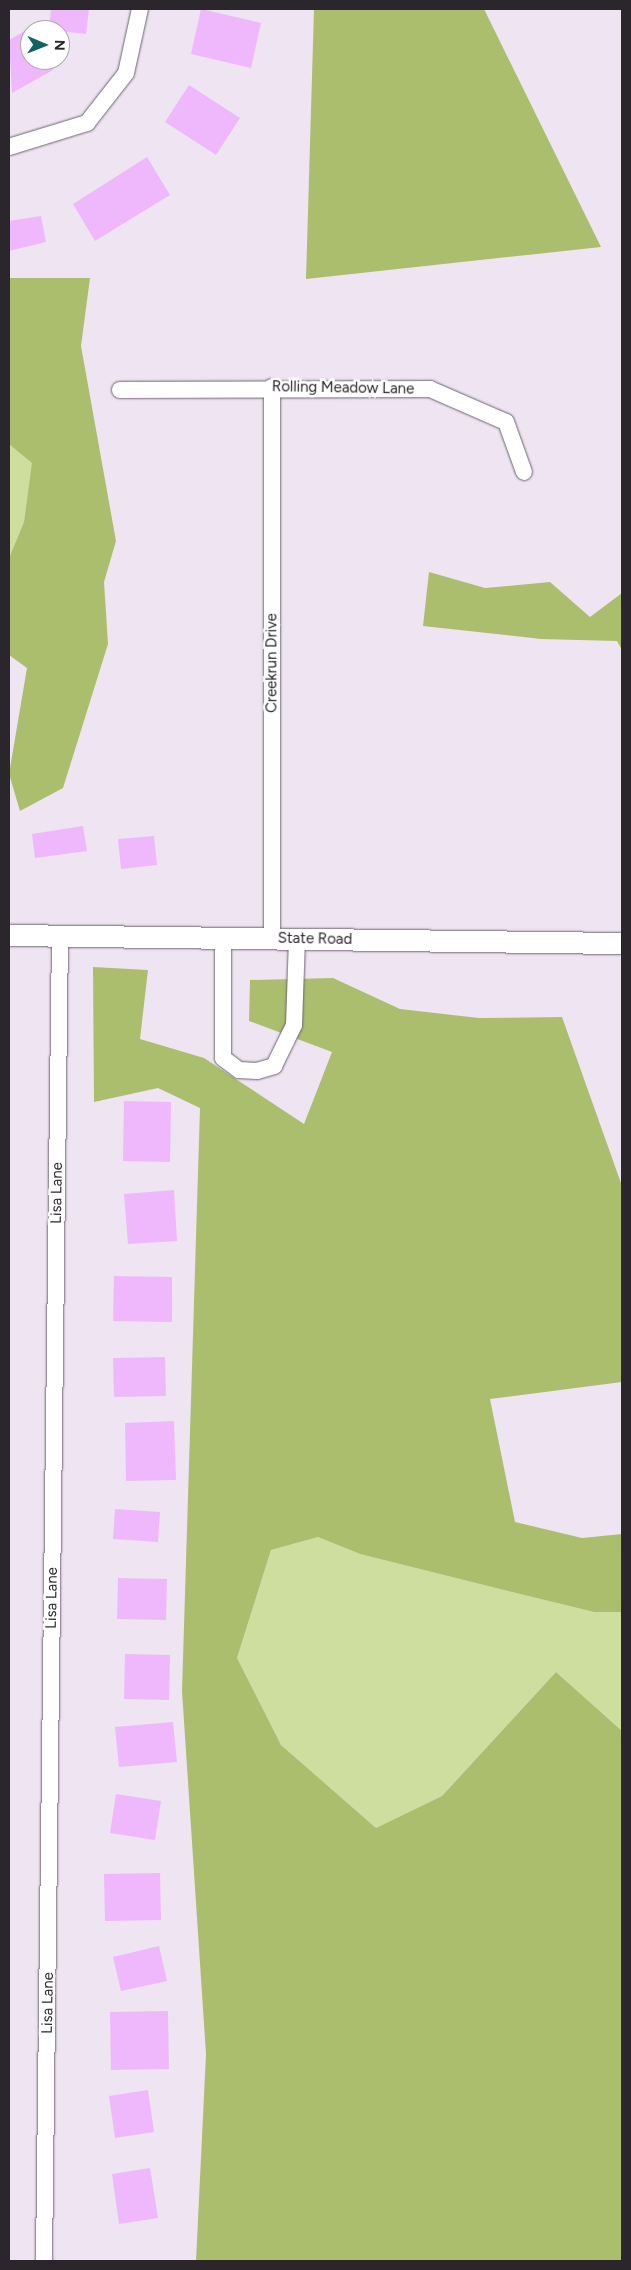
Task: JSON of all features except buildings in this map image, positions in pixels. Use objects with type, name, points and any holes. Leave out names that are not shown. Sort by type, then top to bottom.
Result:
[{"type":"main road","name":"State Road","points":[[9,935],[622,943]]},
{"type":"street","points":[[9,147],[87,123],[126,73],[140,9]]},
{"type":"street","name":"Rolling Meadow Lane","points":[[120,390],[272,386],[430,389],[506,422],[524,472]]},
{"type":"street","name":"Creekrun Drive","points":[[272,386],[272,938]]},
{"type":"street","name":"Lisa Lane","points":[[44,2261],[60,935]]},
{"type":"street","points":[[223,938],[223,1058],[239,1070],[258,1071],[274,1066],[294,1025],[297,939]]},
{"type":"green space","points":[[314,9],[484,9],[601,247],[306,279]]},
{"type":"green space","points":[[9,278],[90,278],[81,346],[116,541],[104,582],[108,644],[63,788],[20,811],[9,774],[27,668],[9,655],[9,558],[24,522],[32,463],[9,444]]},
{"type":"green space","points":[[9,444],[33,463],[24,522],[9,558]]},
{"type":"green space","points":[[429,572],[485,588],[550,582],[590,617],[622,593],[622,650],[617,641],[541,639],[423,626]]},
{"type":"green space","points":[[93,967],[148,970],[140,1039],[204,1058],[304,1124],[332,1052],[249,1021],[250,980],[333,978],[400,1009],[479,1018],[562,1017],[622,1186],[622,1382],[490,1399],[515,1522],[582,1538],[622,1534],[622,1612],[594,1612],[512,1592],[360,1554],[318,1537],[271,1550],[237,1658],[281,1745],[376,1828],[442,1796],[556,1672],[622,1731],[622,2261],[196,2261],[206,2054],[182,1691],[200,1108],[158,1088],[94,1102]]},
{"type":"green space","points":[[318,1537],[360,1554],[512,1592],[594,1612],[622,1612],[622,1731],[556,1672],[442,1796],[376,1828],[281,1745],[237,1658],[271,1550]]}]
